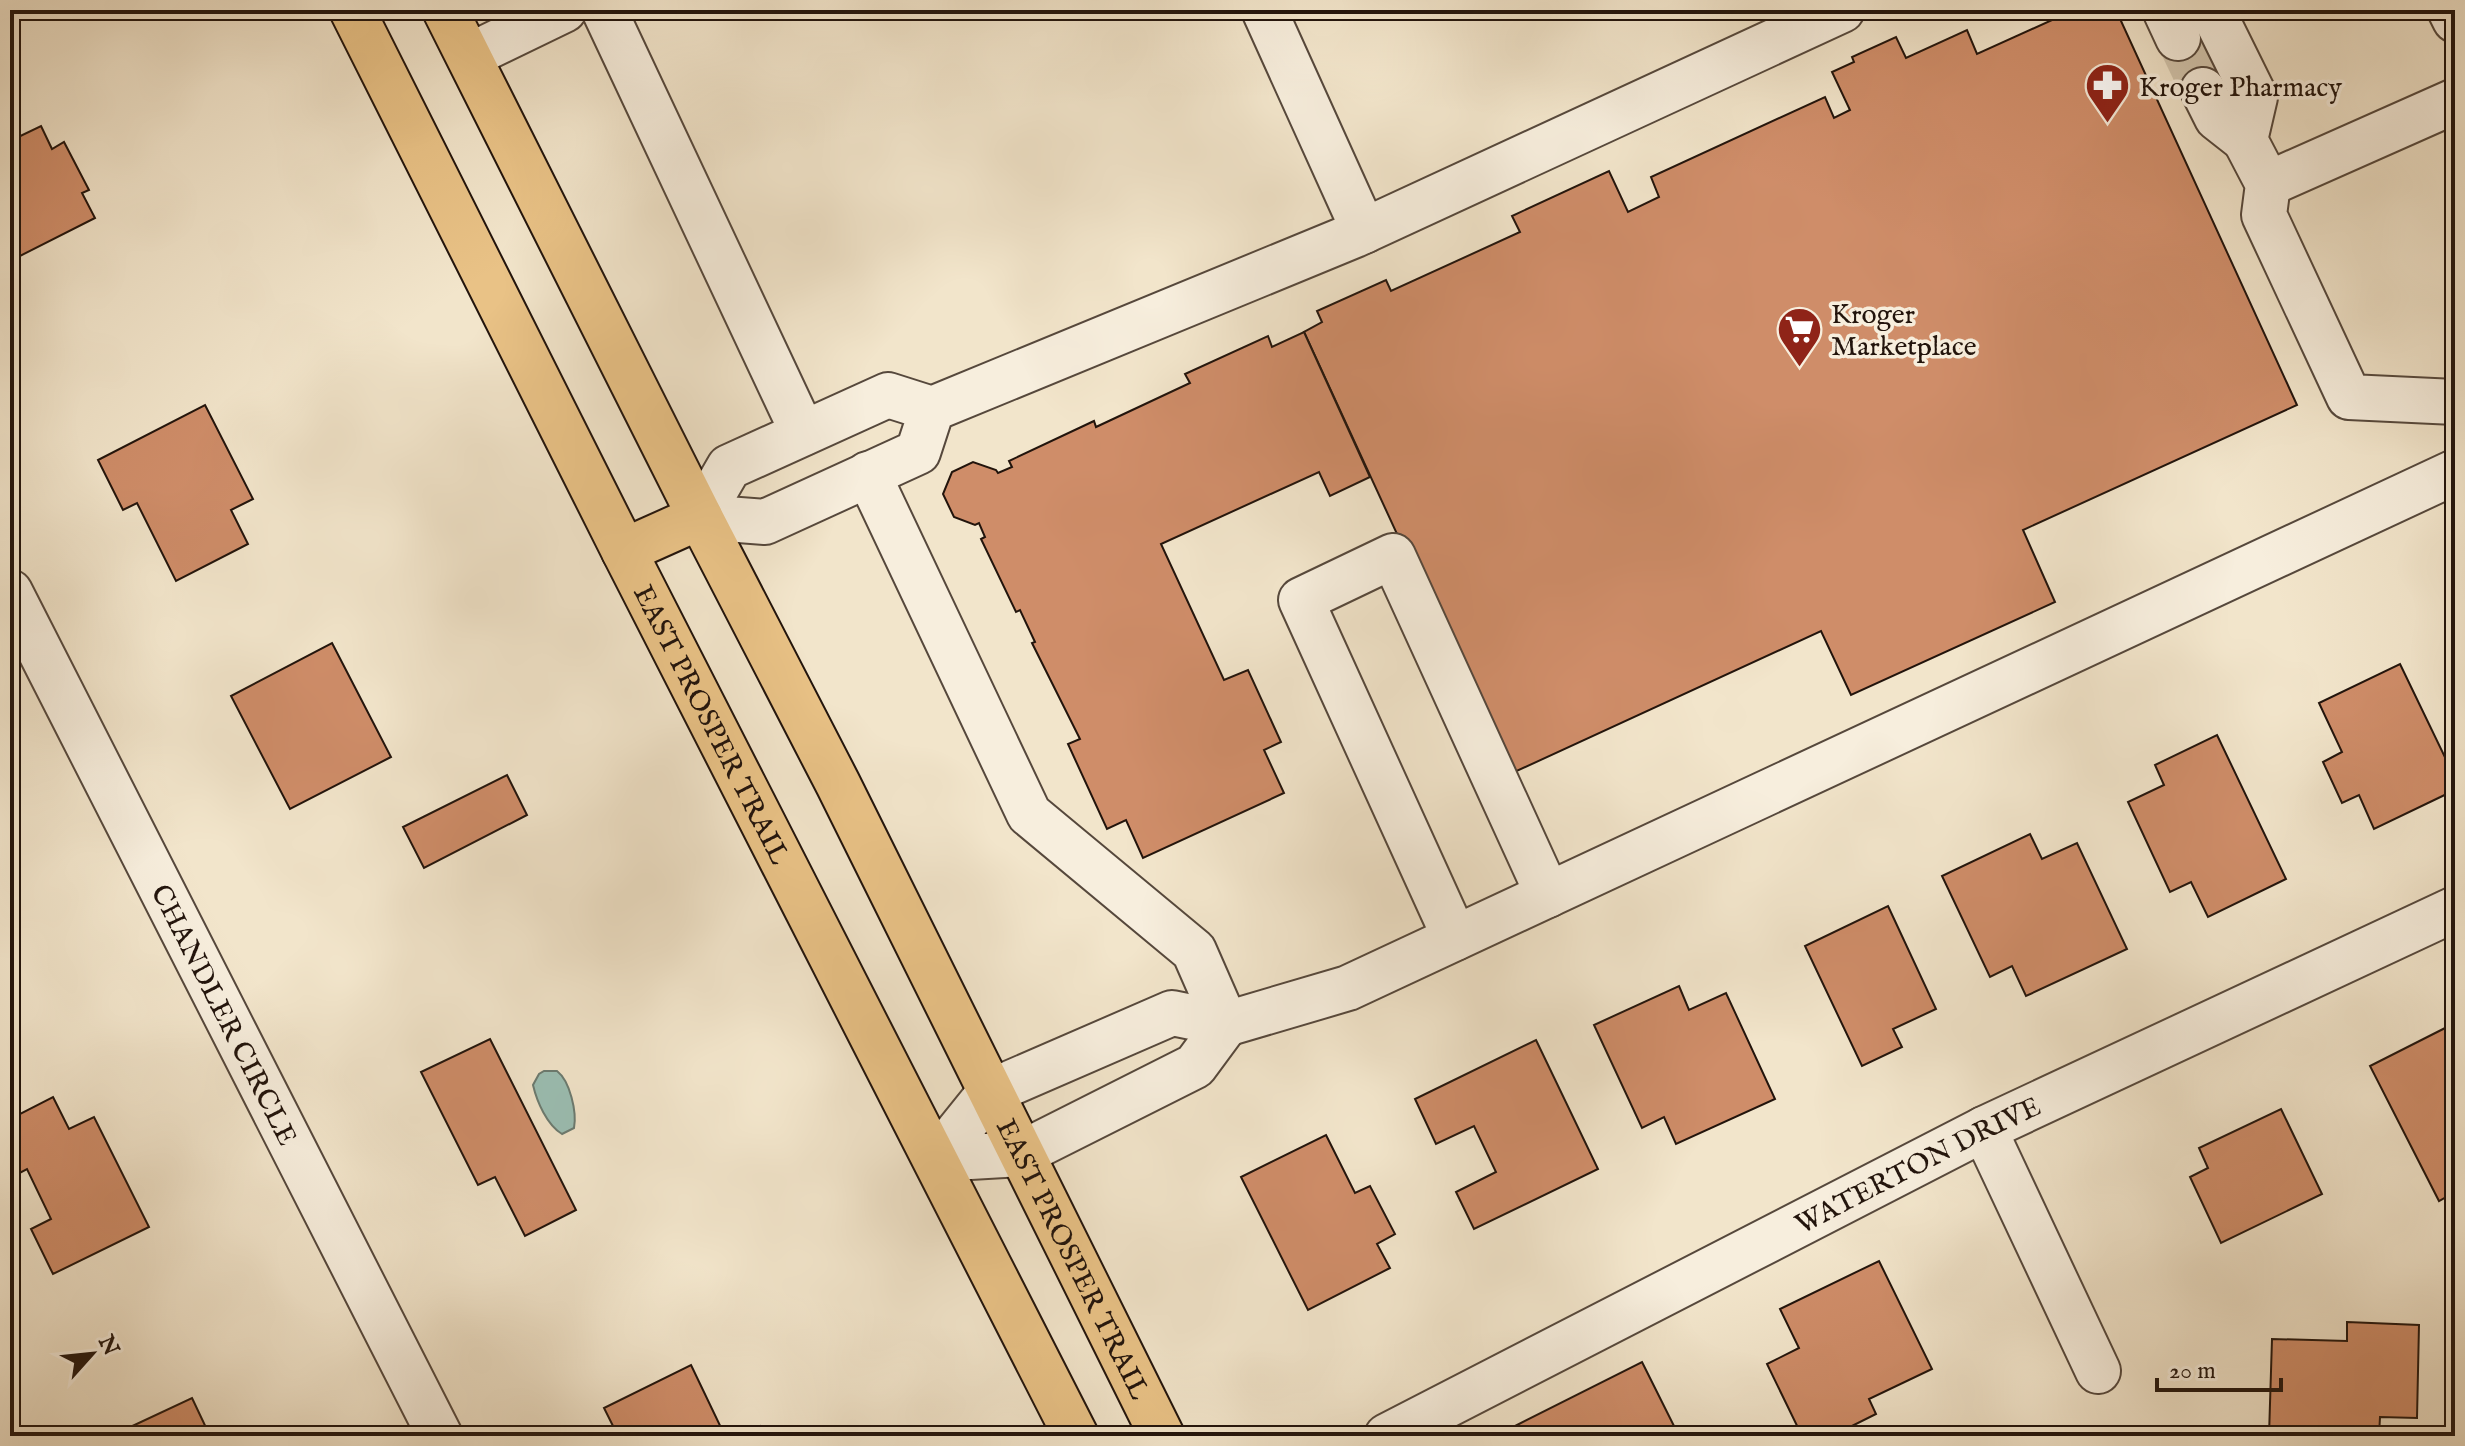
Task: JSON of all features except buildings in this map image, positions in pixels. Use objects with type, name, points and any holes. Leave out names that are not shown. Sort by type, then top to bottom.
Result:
[{"type":"main road","name":"EAST PROSPER TRAIL","points":[[352,10],[1076,1436]]},
{"type":"main road","name":"EAST PROSPER TRAIL","points":[[445,10],[838,784],[1162,1436]]},
{"type":"main road","points":[[624,551],[700,517]]},
{"type":"street","points":[[469,56],[564,10]]},
{"type":"street","points":[[604,10],[803,433]]},
{"type":"street","points":[[1264,10],[1364,231]]},
{"type":"street","points":[[932,409],[918,452],[765,522],[700,517],[729,467],[888,395],[932,409],[1364,231],[1842,10]]},
{"type":"street","points":[[2212,10],[2255,97],[2245,140]]},
{"type":"street","points":[[2450,10],[2455,20]]},
{"type":"street","points":[[2203,90],[2217,118],[2245,140],[2268,184],[2264,215],[2349,397],[2455,402]]},
{"type":"street","points":[[2268,184],[2455,101]]},
{"type":"street","points":[[936,1159],[990,1092],[1172,1013],[1226,1024],[1348,988],[2455,472]]},
{"type":"street","points":[[868,474],[1029,814],[1194,951],[1226,1024]]},
{"type":"street","points":[[1455,938],[1301,600],[1393,556],[1548,895]]},
{"type":"street","name":"CHANDLER CIRCLE","points":[[10,592],[440,1436]]},
{"type":"street","name":"WATERTON DRIVE","points":[[1387,1436],[1984,1129],[2455,909]]},
{"type":"street","points":[[936,1159],[1020,1154],[1195,1066],[1226,1024]]},
{"type":"street","points":[[1984,1129],[2098,1371]]},
{"type":"water","points":[[544,1071],[557,1071],[572,1097],[574,1128],[562,1134],[547,1119],[533,1085]]},
{"type":"tunnel","points":[[2178,38],[2203,90]]},
{"type":"place","name":"Kroger Pharmacy","points":[[2108,125]]},
{"type":"place","name":"Kroger Marketplace","points":[[1800,368]]}]
